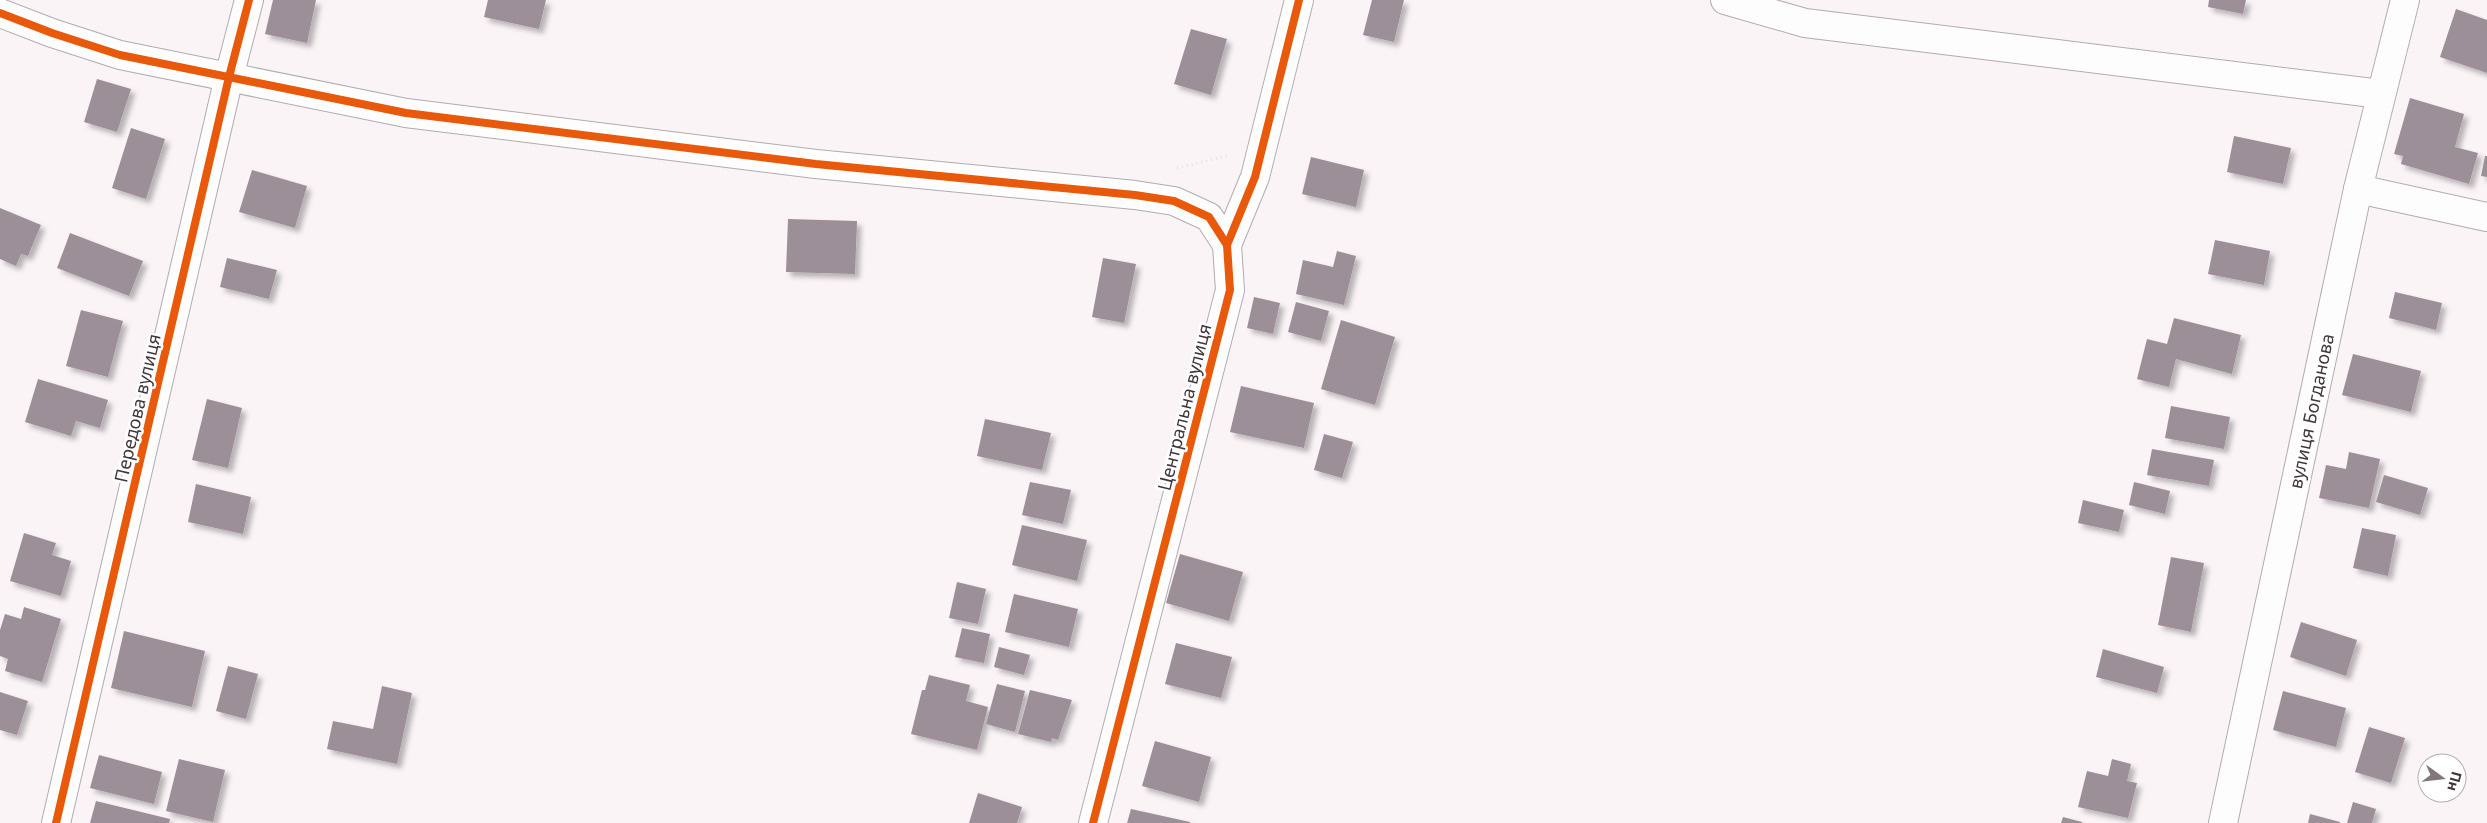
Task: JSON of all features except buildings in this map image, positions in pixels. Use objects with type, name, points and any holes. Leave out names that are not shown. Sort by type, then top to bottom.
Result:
[{"type":"street","name":"Передова вулиця","points":[[56,823],[228,77],[249,0]]},
{"type":"street","name":"Центральна вулиця","points":[[1093,823],[1230,290],[1228,245],[1255,176],[1299,0]]},
{"type":"street","points":[[1725,0],[1805,23],[2381,94]]},
{"type":"street","name":"вулиця Богданова","points":[[2223,823],[2358,189],[2405,0]]},
{"type":"street","points":[[0,13],[52,33],[120,54],[406,114],[816,164],[1135,195],[1174,201],[1209,217],[1228,245]]},
{"type":"street","points":[[2358,189],[2487,217]]},
{"type":"cycle path","points":[[56,823],[229,77],[249,0]]},
{"type":"cycle path","points":[[1093,823],[1230,290],[1227,245],[1255,177],[1299,0]]},
{"type":"cycle path","points":[[0,13],[52,33],[120,55],[406,113],[816,164],[1135,195],[1174,201],[1209,217],[1227,245]]}]
